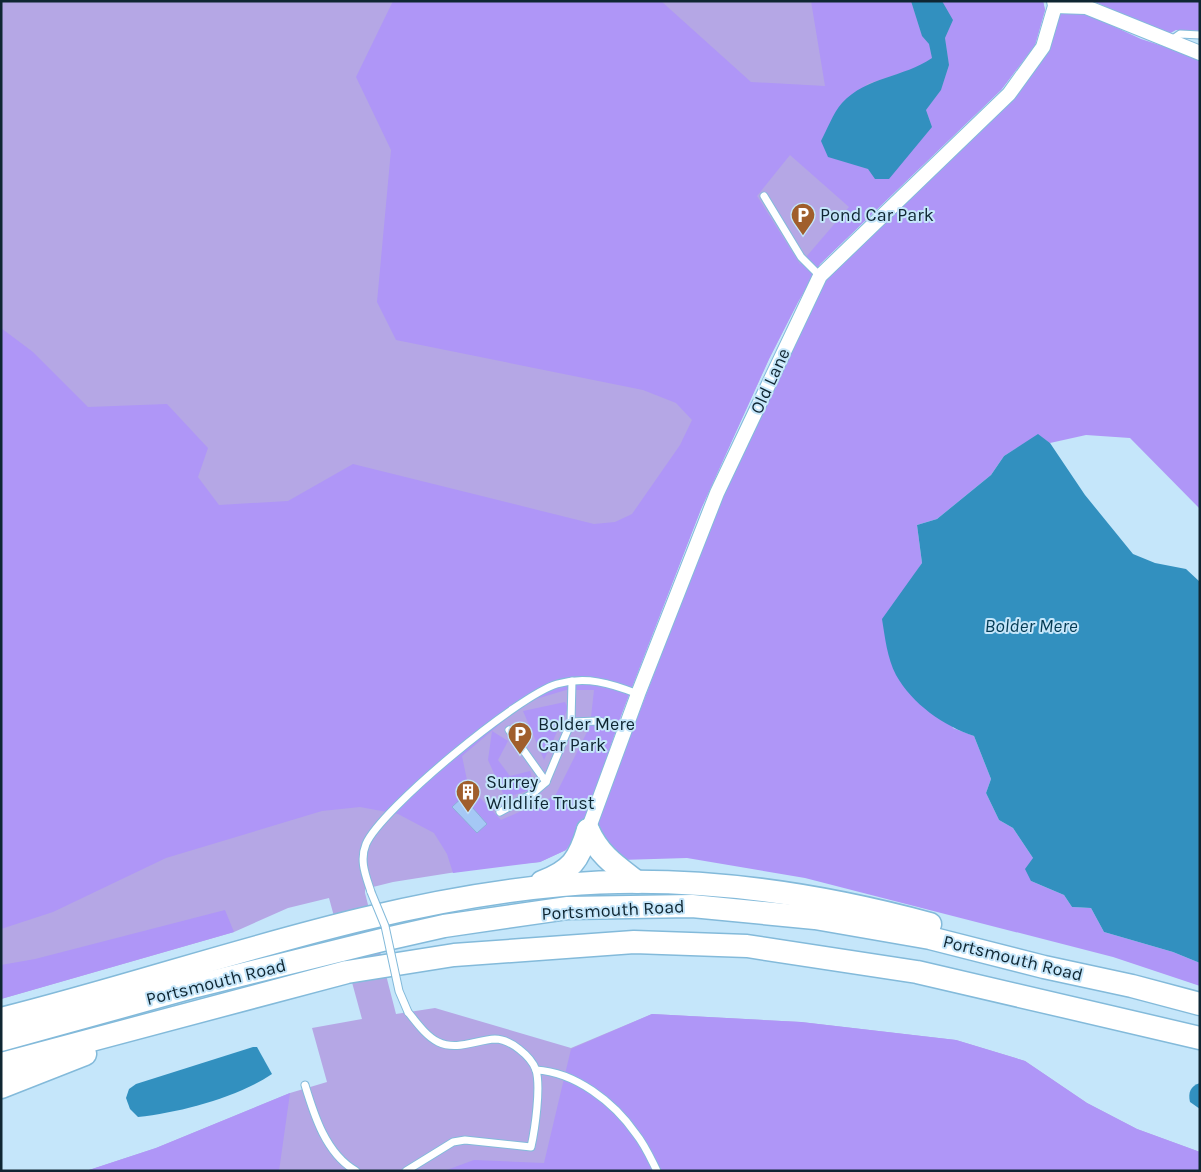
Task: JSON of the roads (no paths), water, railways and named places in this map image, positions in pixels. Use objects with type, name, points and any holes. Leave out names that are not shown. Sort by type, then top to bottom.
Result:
[{"type":"highway","points":[[588,830],[595,846],[608,860],[637,882]]},
{"type":"highway","points":[[522,890],[563,874],[578,856],[588,830]]},
{"type":"highway","points":[[1,1019],[346,923],[425,905],[562,885],[637,882],[765,891],[880,912],[1029,952],[1132,986]]},
{"type":"highway","name":"Portsmouth Road","points":[[1,1040],[196,986],[382,940],[444,926],[568,908],[692,906],[815,918],[930,938],[1044,968],[1132,986],[1200,1004]]},
{"type":"highway","name":"Portsmouth Road","points":[[1,1064],[130,1031],[186,1013],[347,972],[454,955],[634,942],[747,946],[917,972],[1200,1038]]},
{"type":"highway","points":[[1,1087],[83,1055],[130,1031]]},
{"type":"street","points":[[1054,4],[1086,7],[1168,42],[1200,53]]},
{"type":"street","name":"Old Lane","points":[[588,830],[638,694],[717,493],[820,276],[1008,94],[1043,47],[1054,4]]},
{"type":"lane","points":[[1168,42],[1180,34],[1200,35]]},
{"type":"lane","points":[[764,196],[801,257],[820,276]]},
{"type":"lane","points":[[406,1171],[453,1142],[465,1140],[531,1147],[537,1102],[536,1070],[523,1053],[508,1041],[497,1039],[451,1046],[438,1042],[423,1030],[408,1012],[399,991],[385,926],[371,892],[363,864],[363,856],[374,831],[388,815],[463,746],[512,708],[544,688],[572,681],[607,682],[638,694]]},
{"type":"lane","points":[[500,812],[532,794],[546,782],[571,722],[572,681]]},
{"type":"lane","points":[[571,722],[598,720],[625,728]]},
{"type":"lane","points":[[509,730],[546,782]]},
{"type":"lane","points":[[536,1070],[559,1073],[577,1080],[614,1108],[636,1134],[657,1171]]},
{"type":"lane","points":[[305,1085],[320,1130],[346,1164],[356,1171]]},
{"type":"water","points":[[911,1],[942,1],[953,20],[945,38],[949,65],[941,90],[926,110],[932,127],[889,179],[875,179],[868,169],[828,157],[821,141],[839,107],[852,94],[874,82],[909,70],[932,58],[929,44],[922,36]]},
{"type":"water","name":"Bolder Mere","points":[[1038,434],[1050,443],[1085,495],[1133,554],[1155,563],[1186,569],[1200,582],[1200,963],[1173,952],[1104,932],[1091,908],[1072,907],[1064,895],[1031,881],[1025,869],[1033,858],[1013,828],[999,820],[986,793],[991,779],[974,736],[951,726],[930,713],[903,686],[890,662],[882,619],[922,563],[917,525],[937,519],[991,475],[1004,456]]},
{"type":"water","points":[[257,1047],[272,1074],[258,1083],[208,1103],[172,1112],[138,1117],[130,1109],[126,1098],[129,1089],[136,1084]]},
{"type":"water","points":[[1200,1083],[1200,1109],[1190,1102],[1189,1096],[1190,1090]]},
{"type":"place","name":"Pond Car Park","points":[[803,236]]},
{"type":"place","name":"Bolder Mere Car Park","points":[[520,755]]},
{"type":"place","name":"Surrey Wildlife Trust","points":[[468,813]]}]
